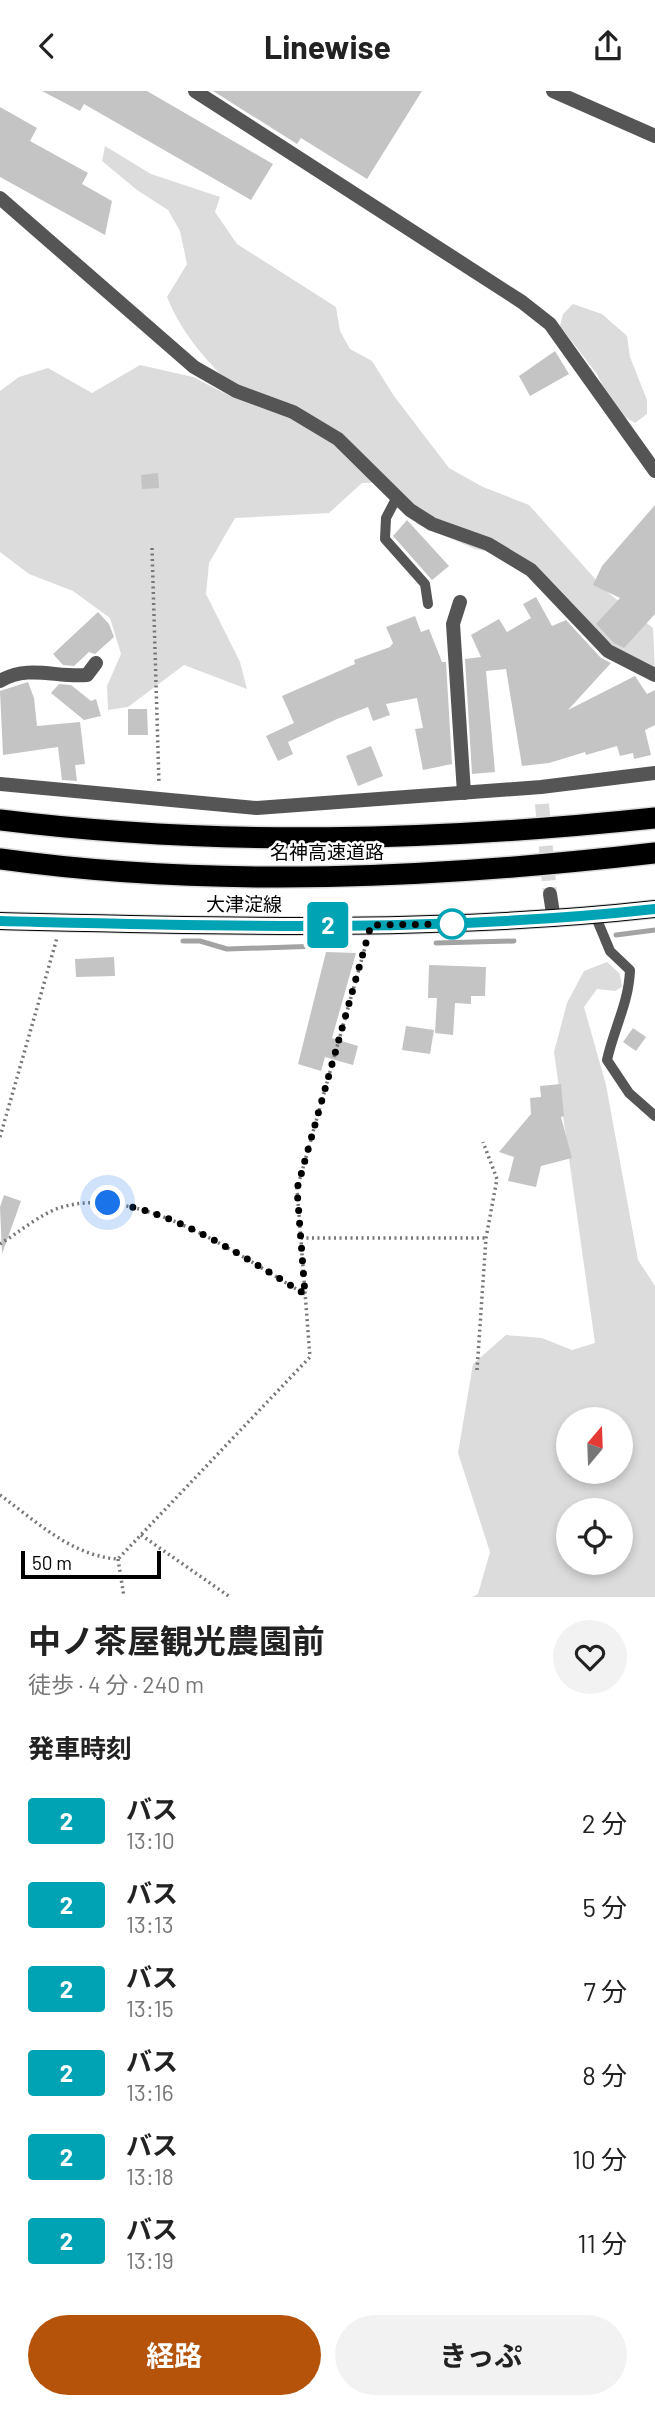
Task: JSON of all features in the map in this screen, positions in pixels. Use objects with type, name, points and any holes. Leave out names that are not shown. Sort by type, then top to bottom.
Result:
[{"type":"highway","name":"名神高速道路","points":[[0,820],[165,834],[315,839],[500,834],[655,818]]},
{"type":"highway","name":"名神高速道路","points":[[0,859],[171,873],[380,875],[500,868],[655,853]]},
{"type":"main road","name":"大津淀線","points":[[0,921],[371,925],[554,920],[655,909]]},
{"type":"street","points":[[195,91],[522,302],[550,324],[655,471]]},
{"type":"street","points":[[553,91],[655,137]]},
{"type":"street","points":[[0,198],[194,367],[236,391],[293,412],[338,439],[410,510],[432,524],[488,544],[531,570],[608,651],[655,675]]},
{"type":"street","points":[[460,602],[453,624],[464,793]]},
{"type":"street","points":[[0,681],[12,673],[42,671],[69,677],[87,675],[96,663]]},
{"type":"street","points":[[0,784],[257,808],[541,787],[655,773]]},
{"type":"street","points":[[541,787],[542,804]]},
{"type":"street","points":[[550,894],[554,920]]},
{"type":"lane","points":[[397,497],[386,518],[385,539],[425,584],[428,604]]},
{"type":"lane","points":[[595,915],[610,951],[629,970],[629,996],[612,1035],[607,1060],[629,1093],[655,1116]]},
{"type":"path","points":[[152,548],[159,800]]},
{"type":"path","points":[[0,1137],[61,922]]},
{"type":"path","points":[[0,1495],[73,1548],[96,1558],[118,1559],[310,1357],[297,1189],[371,925]]},
{"type":"path","points":[[477,1370],[486,1238],[497,1179],[483,1142]]},
{"type":"path","points":[[0,1244],[58,1208],[90,1202],[125,1205],[170,1219],[305,1294]]},
{"type":"path","points":[[301,1238],[486,1238]]},
{"type":"path","points":[[141,1535],[230,1597]]},
{"type":"path","points":[[118,1559],[124,1597]]},
{"type":"shaded area","points":[[105,146],[151,174],[220,197],[215,212],[237,244],[336,307],[340,331],[350,349],[372,361],[394,396],[449,468],[483,487],[529,505],[606,591],[653,628],[655,672],[617,649],[519,558],[475,549],[417,524],[406,502],[391,482],[362,483],[329,513],[235,518],[209,563],[206,594],[240,662],[247,689],[184,665],[128,707],[108,710],[107,686],[121,654],[110,618],[73,591],[29,574],[0,552],[0,391],[19,377],[48,368],[92,393],[140,365],[193,377],[230,396],[240,394],[189,337],[167,297],[187,264],[180,231],[168,210],[137,190],[102,161]]},
{"type":"shaded area","points":[[573,304],[602,314],[627,336],[630,357],[647,400],[647,414],[635,423],[615,411],[597,374],[560,326],[563,314]]},
{"type":"shaded area","points":[[607,962],[620,974],[622,987],[615,991],[597,989],[584,1007],[606,1085],[638,1260],[655,1286],[655,1597],[472,1597],[478,1594],[490,1552],[458,1453],[473,1364],[506,1335],[542,1338],[572,1350],[595,1343],[554,1052],[567,1003],[584,971]]},
{"type":"building","points":[[42,91],[147,91],[273,164],[251,200],[84,104],[80,111]]},
{"type":"building","points":[[213,91],[422,91],[367,179],[301,138],[297,144]]},
{"type":"building","points":[[0,107],[37,128],[30,141],[88,173],[82,184],[112,201],[105,235],[0,177]]},
{"type":"building","points":[[555,351],[569,374],[530,396],[519,376]]},
{"type":"building","points":[[158,473],[159,488],[142,489],[141,475]]},
{"type":"building","points":[[655,505],[655,614],[624,648],[614,643],[596,624],[620,598],[593,585],[602,566]]},
{"type":"building","points":[[407,520],[449,566],[432,580],[393,536]]},
{"type":"building","points":[[536,597],[552,626],[566,620],[601,658],[611,663],[568,710],[635,676],[647,694],[655,690],[655,725],[645,730],[651,755],[634,759],[633,753],[620,756],[617,746],[549,763],[522,766],[506,669],[486,671],[495,772],[472,774],[465,659],[481,657],[471,635],[499,619],[507,632],[531,618],[523,604]]},
{"type":"building","points":[[98,612],[109,624],[114,637],[95,654],[89,652],[74,666],[63,665],[53,654]]},
{"type":"building","points":[[415,616],[421,632],[429,629],[442,662],[446,662],[452,764],[423,770],[415,729],[423,728],[417,698],[386,704],[390,715],[373,721],[368,707],[337,719],[288,742],[293,754],[278,761],[266,736],[294,723],[282,696],[355,664],[354,660],[390,647],[393,643],[386,627]]},
{"type":"building","points":[[28,682],[34,698],[37,726],[80,722],[85,764],[75,765],[77,781],[62,780],[58,747],[3,755],[0,691]]},
{"type":"building","points":[[59,684],[71,685],[91,701],[96,699],[101,716],[84,720],[51,693]]},
{"type":"building","points":[[128,709],[147,709],[148,735],[128,735]]},
{"type":"building","points":[[371,746],[383,776],[358,786],[346,756]]},
{"type":"building","points":[[326,952],[356,953],[332,1038],[358,1046],[353,1065],[325,1057],[321,1071],[298,1064]]},
{"type":"building","points":[[114,957],[115,976],[76,977],[75,959]]},
{"type":"building","points":[[429,965],[486,967],[485,996],[471,996],[471,1004],[455,1003],[453,1035],[435,1033],[437,998],[428,998]]},
{"type":"building","points":[[406,1026],[434,1030],[430,1054],[402,1050]]},
{"type":"building","points":[[633,1028],[646,1037],[636,1051],[623,1042]]},
{"type":"building","points":[[561,1084],[564,1116],[561,1117],[572,1158],[541,1166],[536,1187],[508,1181],[514,1157],[499,1152],[531,1114],[530,1098],[541,1097],[540,1086]]},
{"type":"building","points":[[4,1195],[21,1201],[2,1254],[0,1207]]},
{"type":"waterway","points":[[616,935],[655,930]]},
{"type":"waterway","points":[[183,941],[200,941],[227,949],[321,946]]},
{"type":"waterway","points":[[436,943],[514,941]]},
{"type":"tunnel","points":[[542,804],[550,894]]},
{"type":"bus line","name":"2","points":[[0,921],[106,924],[470,924],[554,920],[655,909]]},
{"type":"route","points":[[108,1203],[125,1205],[170,1219],[305,1294],[297,1189],[371,925],[452,924]]}]
